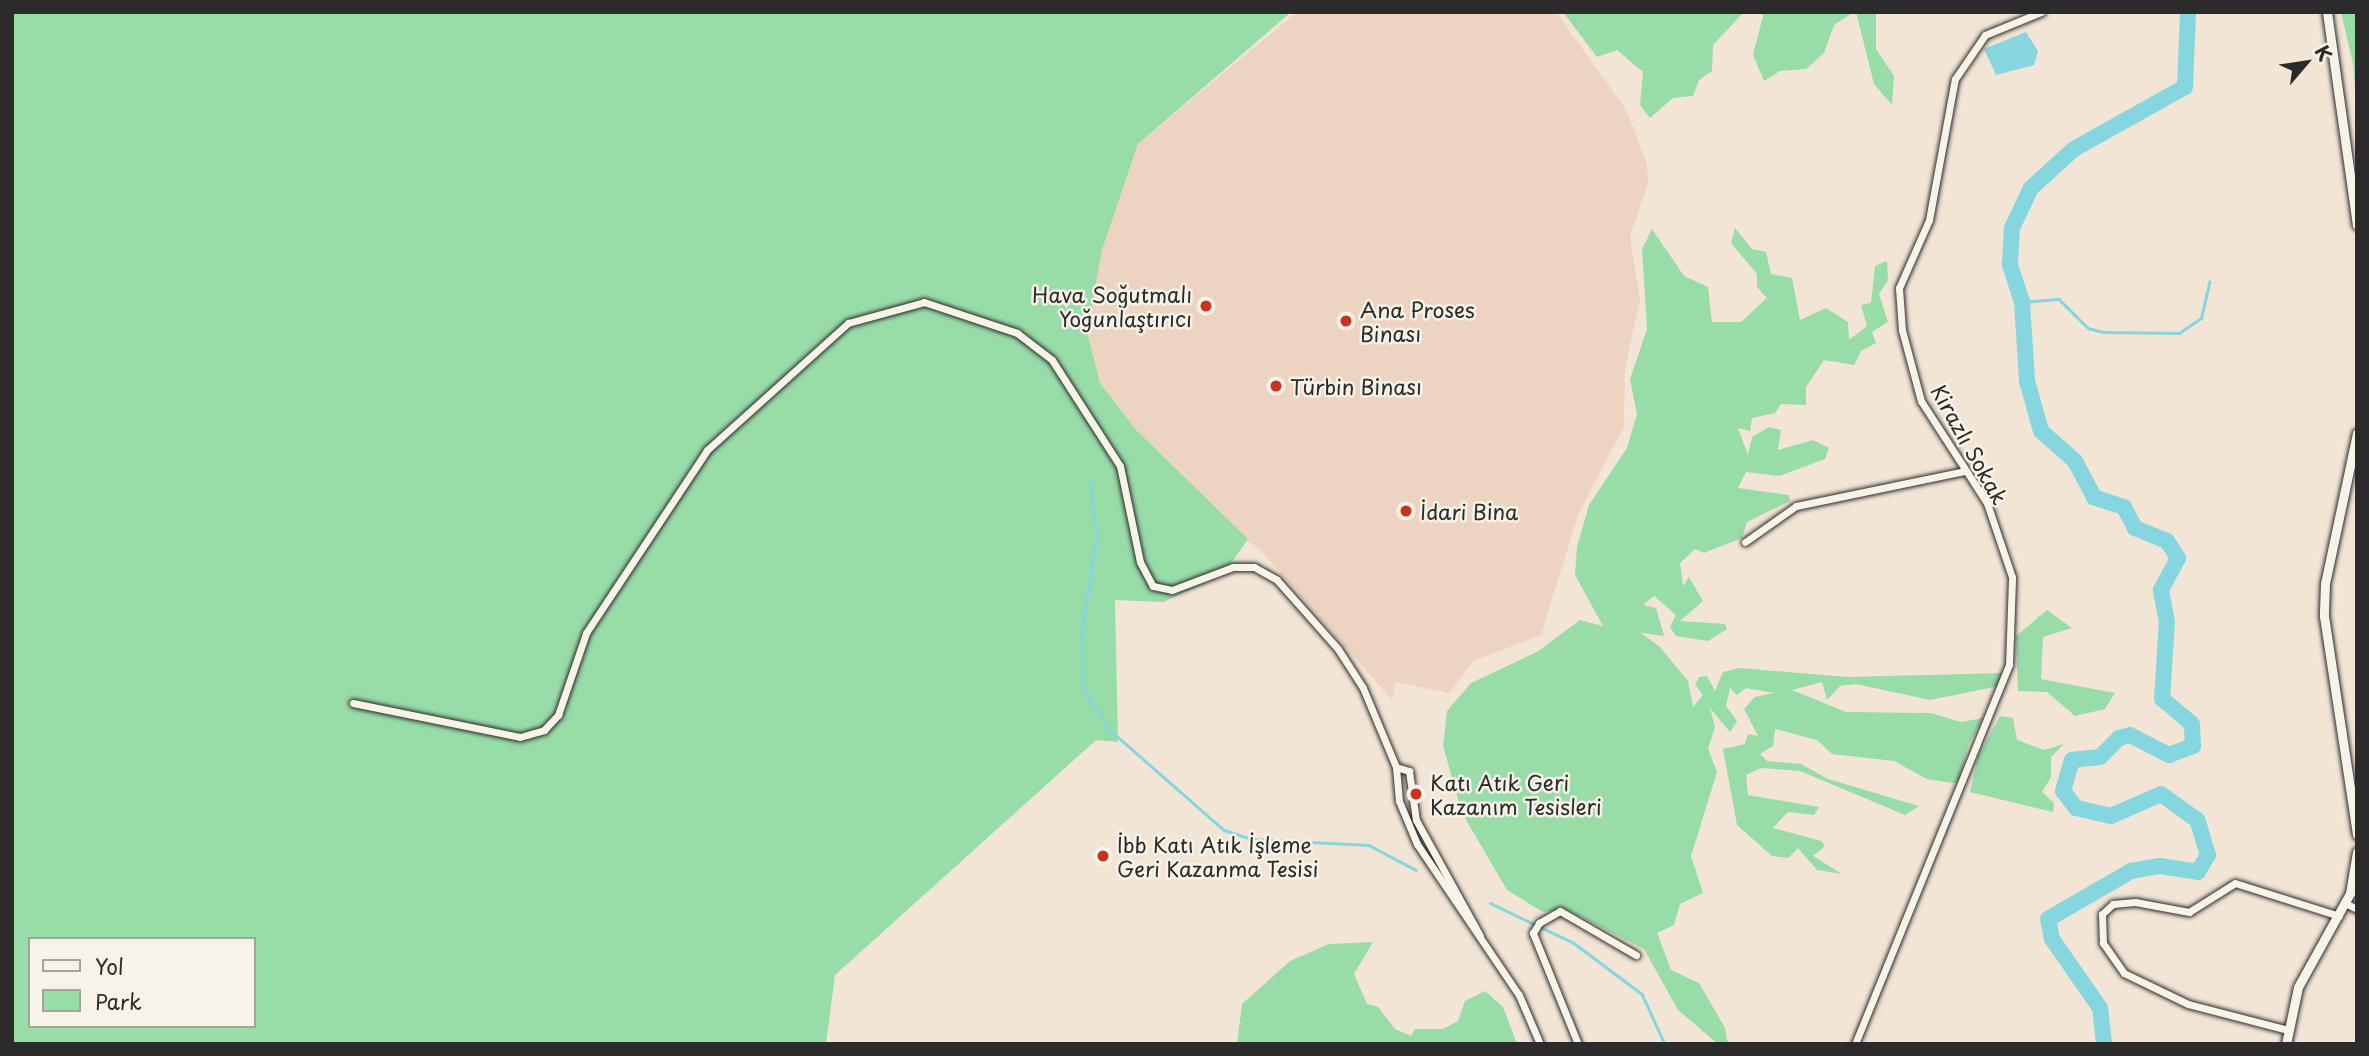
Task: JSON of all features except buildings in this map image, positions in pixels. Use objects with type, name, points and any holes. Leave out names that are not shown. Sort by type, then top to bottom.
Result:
[{"type":"street","name":"Kirazlı Sokak","points":[[1855,1044],[2008,674],[2012,577],[1987,503],[1921,401],[1902,330],[1899,288],[1929,220],[1955,79],[1985,35],[2041,12]]},
{"type":"street","points":[[2327,12],[2357,225]]},
{"type":"street","points":[[353,703],[520,737],[544,730],[558,715],[586,633],[707,450],[848,323],[924,302],[1017,333],[1052,360],[1120,466],[1140,562],[1153,586],[1172,590],[1245,565],[1277,580],[1352,669],[1396,767],[1406,823],[1519,995],[1540,1044]]},
{"type":"street","points":[[2357,433],[2324,616],[2357,835]]},
{"type":"street","points":[[1745,542],[1796,506],[1965,471]]},
{"type":"street","points":[[1396,767],[1409,771],[1416,820],[1487,950]]},
{"type":"street","points":[[2286,1044],[2298,987],[2345,903],[2357,852]]},
{"type":"street","points":[[2288,1030],[2188,1003],[2124,973],[2103,943],[2102,914],[2113,904],[2135,902],[2189,912],[2235,883],[2339,916]]},
{"type":"street","points":[[2345,903],[2357,909]]},
{"type":"street","points":[[1578,1044],[1537,944],[1539,923],[1560,911],[1636,955]]},
{"type":"shaded area","points":[[1297,12],[1556,12],[1627,111],[1647,165],[1648,183],[1630,237],[1640,300],[1625,368],[1624,426],[1578,515],[1541,635],[1473,661],[1449,693],[1396,682],[1392,700],[1262,552],[1186,486],[1136,430],[1100,383],[1087,333],[1102,250],[1138,144]]},
{"type":"green space","points":[[12,12],[1291,12],[1138,144],[1102,250],[1087,332],[1100,383],[1136,430],[1248,539],[1223,575],[1163,602],[1115,600],[1118,742],[1096,740],[835,975],[826,1044],[12,1044]]},
{"type":"green space","points":[[1563,12],[1744,12],[1713,45],[1712,71],[1699,80],[1693,96],[1673,98],[1650,118],[1640,105],[1643,72],[1617,50],[1597,57]]},
{"type":"green space","points":[[1764,12],[1854,12],[1834,25],[1824,53],[1806,69],[1780,71],[1764,81],[1753,55]]},
{"type":"green space","points":[[1856,12],[1876,12],[1876,49],[1894,76],[1892,105],[1874,84]]},
{"type":"green space","points":[[2341,12],[2357,12],[2357,109],[2353,64]]},
{"type":"green space","points":[[1735,228],[1752,249],[1766,252],[1771,274],[1792,278],[1800,320],[1826,308],[1848,322],[1849,340],[1867,326],[1861,305],[1871,303],[1875,266],[1887,261],[1888,280],[1879,294],[1888,322],[1872,332],[1876,343],[1861,351],[1854,365],[1824,360],[1806,387],[1806,405],[1781,404],[1775,413],[1752,418],[1750,431],[1738,428],[1748,455],[1752,437],[1769,427],[1781,430],[1778,450],[1813,440],[1829,448],[1825,459],[1779,476],[1746,472],[1738,488],[1789,495],[1790,501],[1747,522],[1742,538],[1704,553],[1695,549],[1680,563],[1683,586],[1689,577],[1703,601],[1680,621],[1725,624],[1727,629],[1708,641],[1676,636],[1670,627],[1676,615],[1654,596],[1643,605],[1656,608],[1664,636],[1621,630],[1641,633],[1660,647],[1688,681],[1693,707],[1703,695],[1695,685],[1699,677],[1707,676],[1715,691],[1723,672],[1739,668],[1848,677],[2005,673],[1999,686],[1930,700],[1856,684],[1840,686],[1827,700],[1822,682],[1792,690],[1846,712],[1931,713],[1961,722],[1983,718],[1968,745],[1959,782],[1952,783],[1927,779],[1894,761],[1832,754],[1817,740],[1775,729],[1773,746],[1760,754],[1767,761],[1801,764],[1828,779],[1919,806],[1905,815],[1800,771],[1761,768],[1746,775],[1748,795],[1819,807],[1814,815],[1788,812],[1773,828],[1821,841],[1825,846],[1813,856],[1842,874],[1817,870],[1798,848],[1788,858],[1772,856],[1737,825],[1723,749],[1745,744],[1748,734],[1758,736],[1744,709],[1755,697],[1774,693],[1746,688],[1737,695],[1730,688],[1726,706],[1737,721],[1730,732],[1710,708],[1715,727],[1708,749],[1717,772],[1691,856],[1703,893],[1680,904],[1674,925],[1657,933],[1671,970],[1699,983],[1725,1028],[1728,1044],[1718,1044],[1678,1010],[1644,949],[1565,909],[1543,912],[1507,890],[1462,813],[1443,746],[1447,711],[1471,683],[1537,652],[1580,620],[1603,626],[1575,575],[1577,547],[1589,505],[1627,448],[1637,414],[1630,379],[1647,329],[1642,249],[1652,229],[1684,276],[1708,287],[1712,322],[1741,322],[1767,298],[1757,287],[1757,274],[1731,243]]},
{"type":"green space","points":[[2047,610],[2072,628],[2043,637],[2041,679],[2115,693],[2105,709],[2075,716],[2047,692],[2018,691],[2016,636]]},
{"type":"green space","points":[[2000,716],[2013,718],[2017,740],[2044,750],[2064,744],[2051,757],[2051,777],[2042,792],[2054,803],[2053,812],[1970,792],[1978,756]]},
{"type":"green space","points":[[1373,942],[1354,974],[1367,1004],[1378,1007],[1395,1029],[1411,1036],[1415,1029],[1443,1029],[1458,1021],[1465,1001],[1485,991],[1503,1007],[1517,1044],[1237,1044],[1242,1004],[1290,961],[1329,944]]},
{"type":"water","points":[[2026,32],[2038,51],[2034,65],[1996,75],[1984,49]]},
{"type":"waterway","points":[[2104,1044],[2100,1008],[2052,939],[2048,919],[2131,871],[2160,866],[2198,872],[2208,855],[2197,820],[2161,794],[2111,816],[2076,808],[2063,791],[2072,760],[2100,757],[2119,738],[2130,735],[2169,755],[2193,746],[2192,724],[2162,699],[2167,622],[2161,590],[2178,558],[2167,541],[2135,528],[2124,507],[2094,497],[2075,461],[2041,431],[2027,381],[2022,302],[2010,264],[2012,228],[2031,188],[2074,149],[2185,87],[2188,12]]},
{"type":"waterway","points":[[2022,302],[2059,299],[2088,328],[2103,332],[2179,333],[2201,318],[2209,282]]},
{"type":"waterway","points":[[1090,481],[1097,536],[1082,632],[1083,687],[1109,729],[1224,830],[1251,839],[1369,845],[1416,870]]},
{"type":"waterway","points":[[1490,903],[1574,943],[1642,994],[1665,1044]]},
{"type":"place","name":"Hava Soğutmalı Yoğunlaştırıcı","points":[[1206,306]]},
{"type":"place","name":"Ana Proses Binası","points":[[1346,321]]},
{"type":"place","name":"Türbin Binası","points":[[1276,386]]},
{"type":"place","name":"İdari Bina","points":[[1406,511]]},
{"type":"place","name":"Katı Atık Geri Kazanım Tesisleri","points":[[1416,794]]},
{"type":"place","name":"İbb Katı Atık İşleme Geri Kazanma Tesisi","points":[[1103,856]]}]
